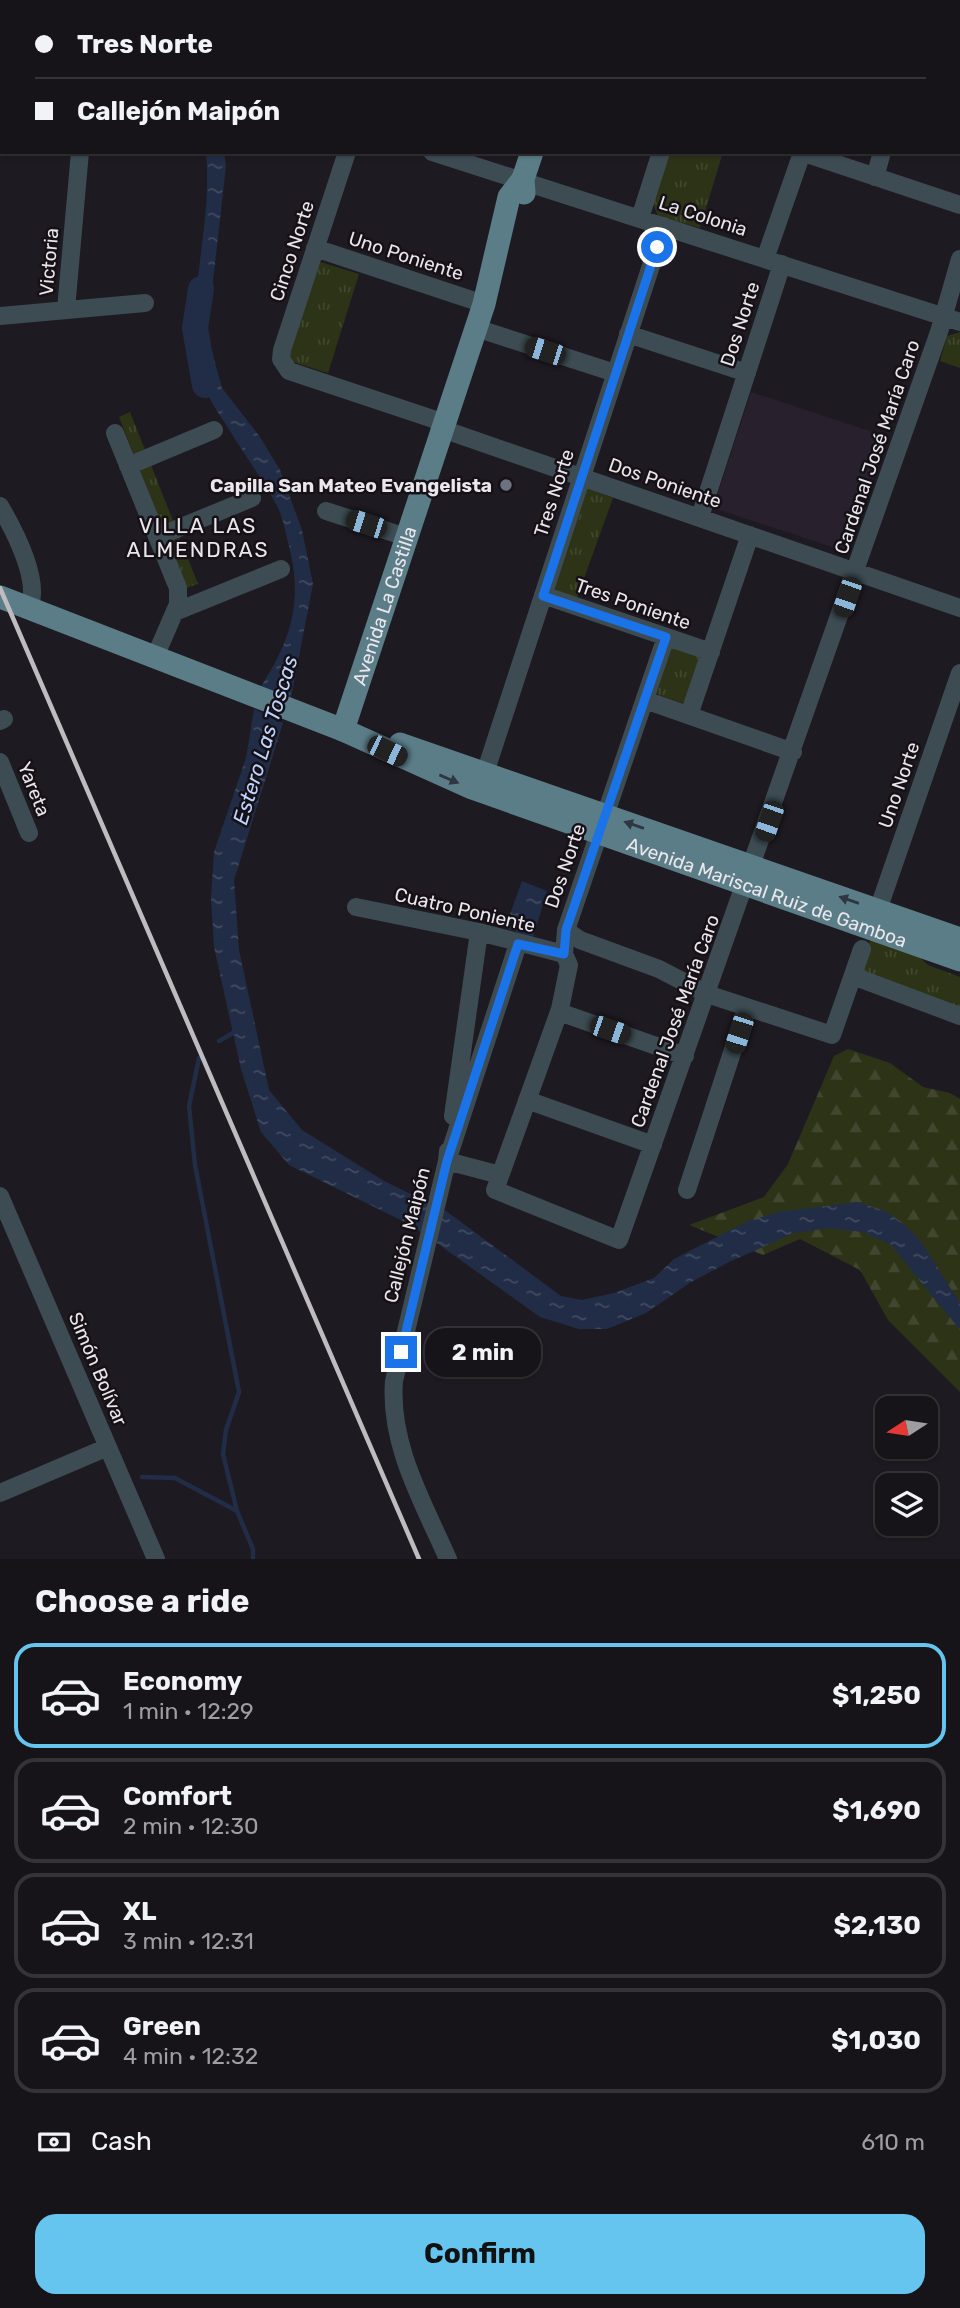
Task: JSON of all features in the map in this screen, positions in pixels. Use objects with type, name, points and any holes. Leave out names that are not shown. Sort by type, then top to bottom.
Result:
[{"type":"main road","name":"Avenida La Castilla","points":[[343,730],[487,293],[522,199],[523,179],[531,154]]},
{"type":"main road","name":"Avenida Mariscal Ruiz de Gamboa","points":[[0,597],[343,730],[472,788],[602,824],[750,876],[960,960]]},
{"type":"main road","name":"Avenida Mariscal Ruiz de Gamboa","points":[[343,730],[414,747],[485,773],[602,824]]},
{"type":"main road","name":"Avenida Mariscal Ruiz de Gamboa","points":[[750,876],[878,910],[960,939]]},
{"type":"street","name":"Victoria","points":[[0,316],[66,309],[80,154]]},
{"type":"street","name":"Cinco Norte","points":[[282,364],[282,350],[346,154]]},
{"type":"street","name":"La Colonia","points":[[439,154],[951,319]]},
{"type":"street","points":[[640,218],[660,154]]},
{"type":"street","name":"Dos Norte","points":[[700,517],[747,373],[800,154]]},
{"type":"street","points":[[807,154],[960,205]]},
{"type":"street","points":[[875,177],[881,154]]},
{"type":"street","name":"Tres Norte","points":[[485,773],[664,226]]},
{"type":"street","name":"Uno Poniente","points":[[315,248],[487,293]]},
{"type":"street","name":"Cardenal José María Caro","points":[[497,1183],[619,1240],[856,571],[951,319],[960,259]]},
{"type":"street","points":[[66,309],[145,303]]},
{"type":"street","points":[[476,328],[615,373]]},
{"type":"street","points":[[628,334],[747,373]]},
{"type":"street","name":"Dos Poniente","points":[[282,364],[293,373],[433,419],[451,432],[960,608]]},
{"type":"street","points":[[128,466],[214,430]]},
{"type":"street","points":[[115,433],[178,588],[175,612],[155,657]]},
{"type":"street","points":[[157,537],[252,498]]},
{"type":"street","points":[[0,506],[33,582],[29,608]]},
{"type":"street","points":[[326,511],[406,537]]},
{"type":"street","points":[[0,524],[21,576],[29,608]]},
{"type":"street","points":[[689,715],[750,535]]},
{"type":"street","points":[[175,612],[281,569]]},
{"type":"street","name":"Tres Poniente","points":[[543,596],[711,652]]},
{"type":"street","name":"Dos Norte","points":[[497,1183],[559,1012],[569,965],[564,954],[566,930],[666,637]]},
{"type":"street","name":"Uno Norte","points":[[878,910],[960,673]]},
{"type":"street","points":[[645,700],[793,752]]},
{"type":"street","name":"Yareta","points":[[0,762],[29,833]]},
{"type":"street","name":"Cuatro Poniente","points":[[356,907],[479,932],[564,954]]},
{"type":"street","points":[[566,930],[580,940],[659,969],[708,994],[832,1035],[862,949]]},
{"type":"street","name":"Callejón Maipón","points":[[447,1161],[479,932]]},
{"type":"street","name":"Callejón Maipón","points":[[448,1559],[403,1455],[393,1410],[397,1366],[438,1192],[518,944]]},
{"type":"street","points":[[853,976],[960,1016]]},
{"type":"street","points":[[687,1190],[747,1007]]},
{"type":"street","points":[[559,1012],[685,1056]]},
{"type":"street","points":[[527,1100],[653,1145]]},
{"type":"street","points":[[447,1161],[497,1183]]},
{"type":"street","name":"Simón Bolívar","points":[[2,1208],[156,1559]]},
{"type":"street","points":[[0,1493],[108,1447]]},
{"type":"shaded area","points":[[751,392],[885,436],[847,552],[713,508]]},
{"type":"green space","points":[[668,154],[722,154],[700,228],[658,216],[653,204]]},
{"type":"green space","points":[[317,261],[359,274],[328,373],[286,360]]},
{"type":"green space","points":[[960,332],[960,368],[940,361],[947,336]]},
{"type":"green space","points":[[130,412],[198,584],[186,588],[119,417]]},
{"type":"green space","points":[[586,488],[613,498],[577,598],[549,588]]},
{"type":"green space","points":[[672,647],[701,657],[685,704],[656,694]]},
{"type":"green space","points":[[871,937],[916,954],[928,965],[960,977],[960,1010],[860,972]]},
{"type":"green space","points":[[848,1049],[890,1063],[923,1087],[950,1093],[960,1099],[960,1392],[888,1320],[860,1270],[800,1239],[763,1255],[689,1225],[764,1197],[788,1164],[834,1056]]},
{"type":"water","points":[[206,154],[224,154],[226,166],[207,334],[222,388],[260,437],[280,470],[302,530],[313,584],[290,703],[258,691],[286,638],[294,602],[293,563],[284,524],[267,489],[212,403],[203,384],[198,363],[196,309],[207,178]]},
{"type":"water","points":[[254,709],[283,723],[234,880],[239,950],[269,1090],[302,1130],[384,1181],[446,1211],[561,1296],[582,1300],[614,1293],[654,1278],[674,1259],[748,1221],[779,1212],[858,1202],[885,1211],[904,1224],[922,1243],[960,1303],[960,1330],[891,1245],[863,1232],[829,1228],[794,1233],[729,1262],[691,1282],[646,1313],[607,1329],[579,1329],[540,1317],[413,1226],[289,1165],[261,1132],[241,1069],[214,947],[211,898],[214,852],[246,758]]},
{"type":"water","points":[[522,881],[547,891],[533,938],[505,928]]},
{"type":"waterway","name":"Estero Las Toscas","points":[[201,289],[195,328],[205,385]]},
{"type":"waterway","points":[[219,1041],[238,1030]]},
{"type":"waterway","points":[[199,1058],[189,1106],[195,1165],[239,1392],[226,1430],[223,1454],[237,1511],[253,1549],[253,1559]]},
{"type":"waterway","points":[[142,1477],[175,1478],[237,1511]]},
{"type":"railway","points":[[0,588],[419,1559]]},
{"type":"place","name":"Capilla San Mateo Evangelista","points":[[506,485]]},
{"type":"district","name":"VILLA LAS ALMENDRAS","points":[[198,537]]},
{"type":"route","points":[[401,1352],[438,1192],[518,944],[564,954],[566,930],[590,855],[666,637],[543,596],[657,247]]}]
